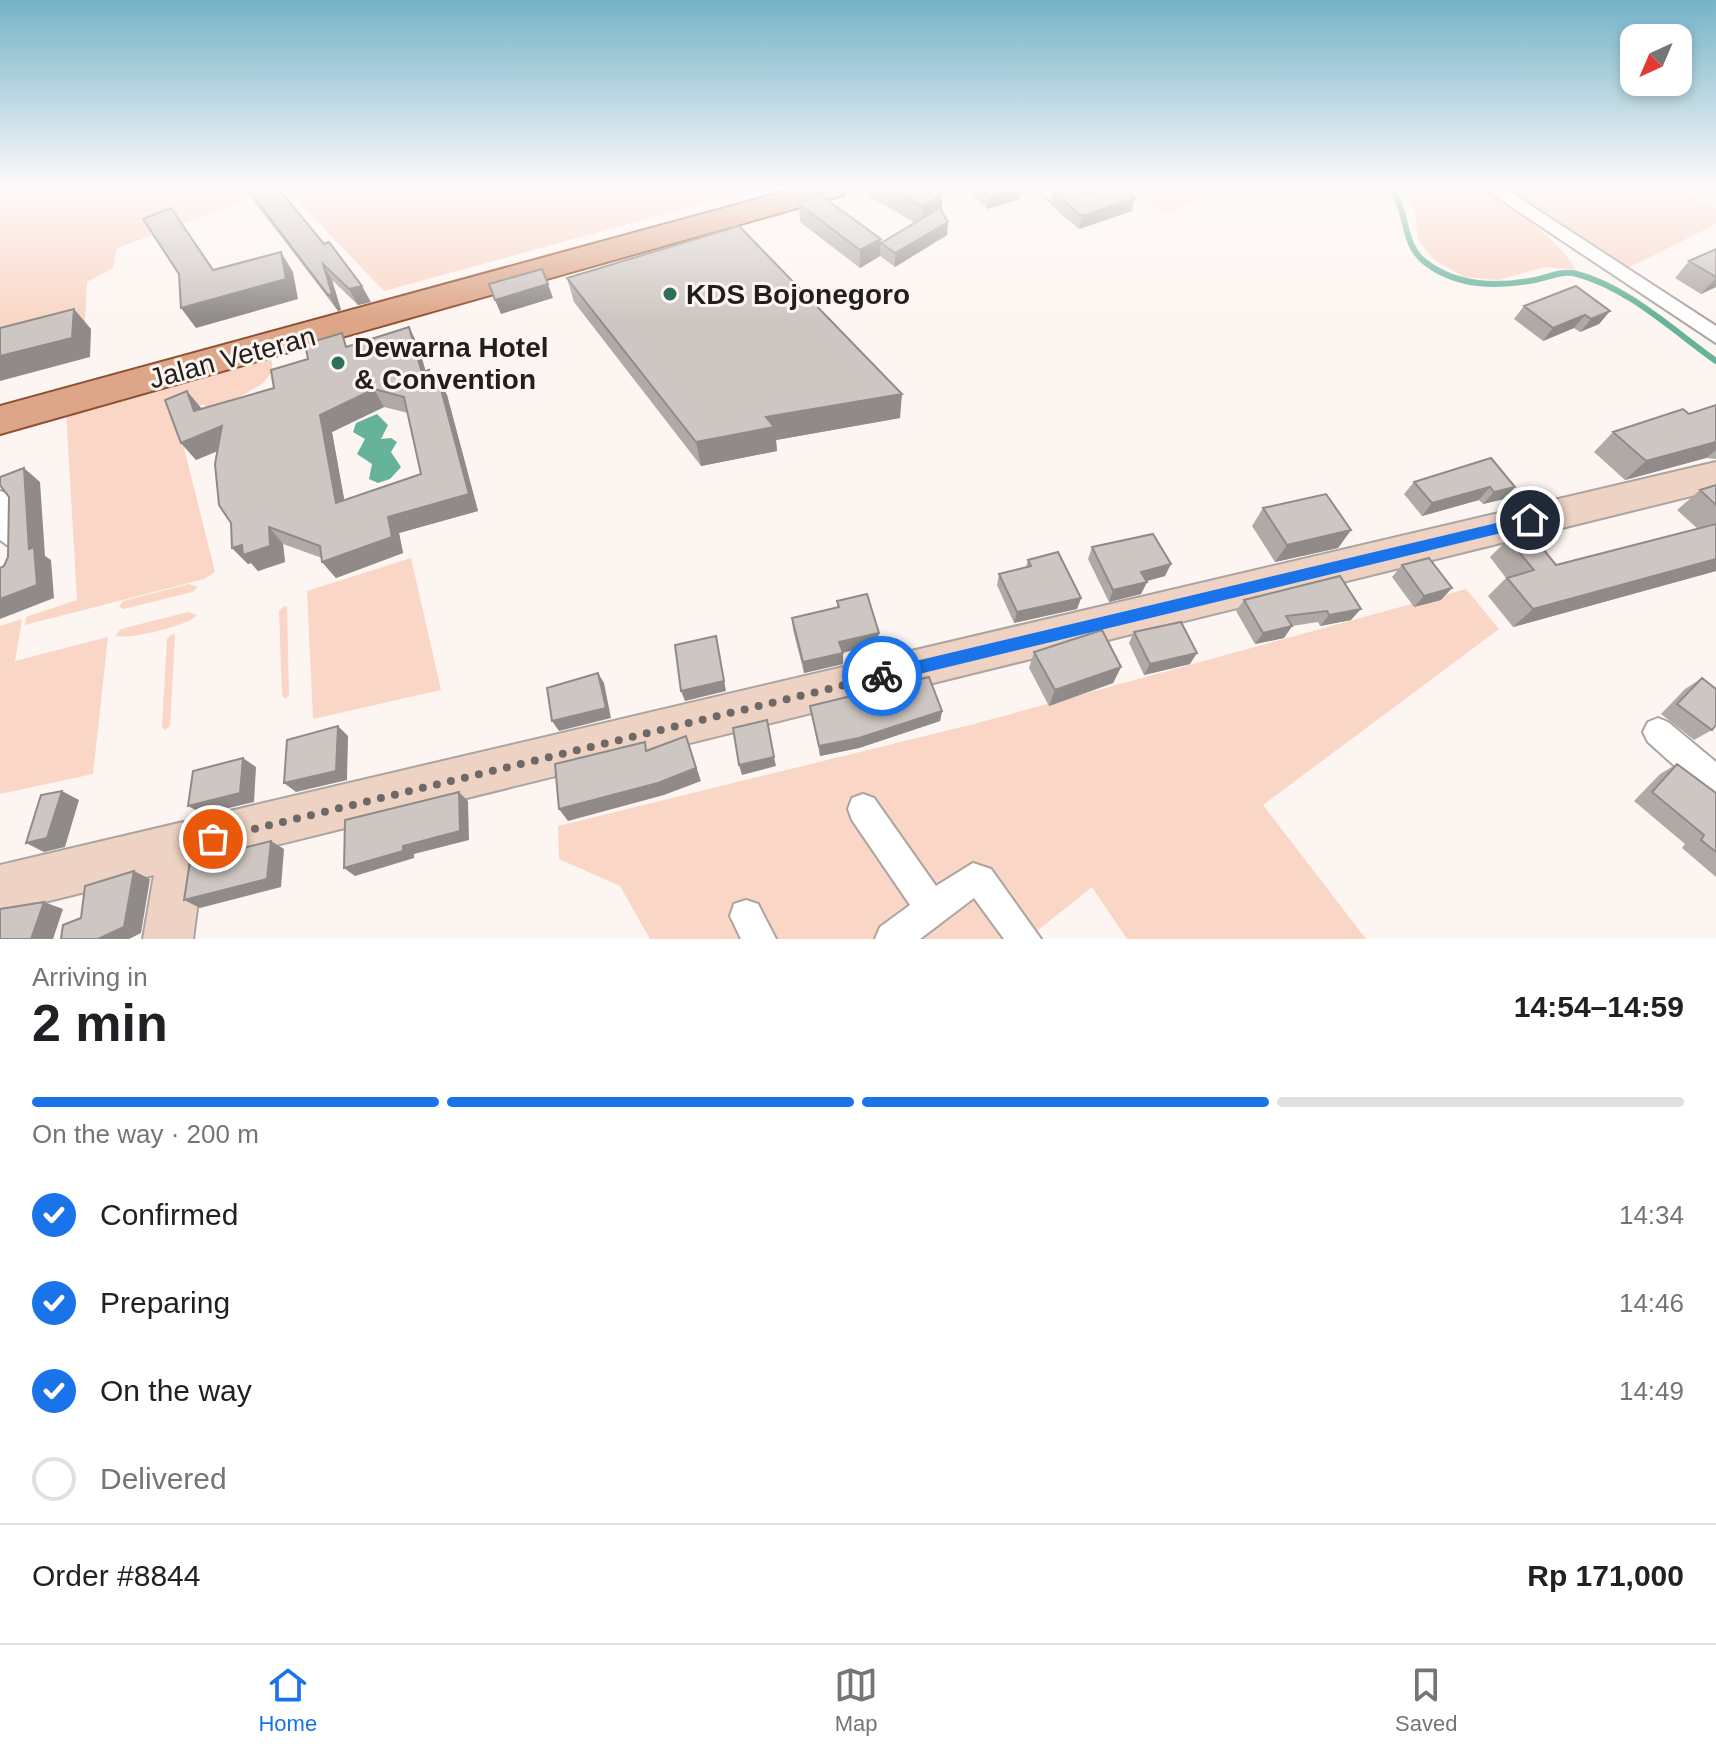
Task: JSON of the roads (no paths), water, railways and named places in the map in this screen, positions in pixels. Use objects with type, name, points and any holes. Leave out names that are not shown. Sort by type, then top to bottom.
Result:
[{"type":"main road","name":"Jalan Veteran","points":[[0,408],[635,232]]},
{"type":"main road","name":"Jalan Veteran","points":[[0,420],[675,232]]},
{"type":"street","points":[[1558,232],[1716,336]]},
{"type":"street","points":[[0,889],[1716,476]]},
{"type":"street","points":[[0,501],[11,511],[11,555]]},
{"type":"street","points":[[1658,732],[1716,782]]},
{"type":"street","points":[[863,809],[932,909]]},
{"type":"street","points":[[168,939],[182,847]]},
{"type":"street","points":[[892,939],[968,881],[980,880],[1024,939]]},
{"type":"waterway","points":[[1407,232],[1412,246],[1425,262],[1464,281],[1492,284],[1521,282],[1561,273],[1596,280],[1632,299],[1716,361]]},
{"type":"place","name":"KDS Bojonegoro","points":[[670,294]]},
{"type":"place","name":"Dewarna Hotel & Convention","points":[[338,363]]}]
